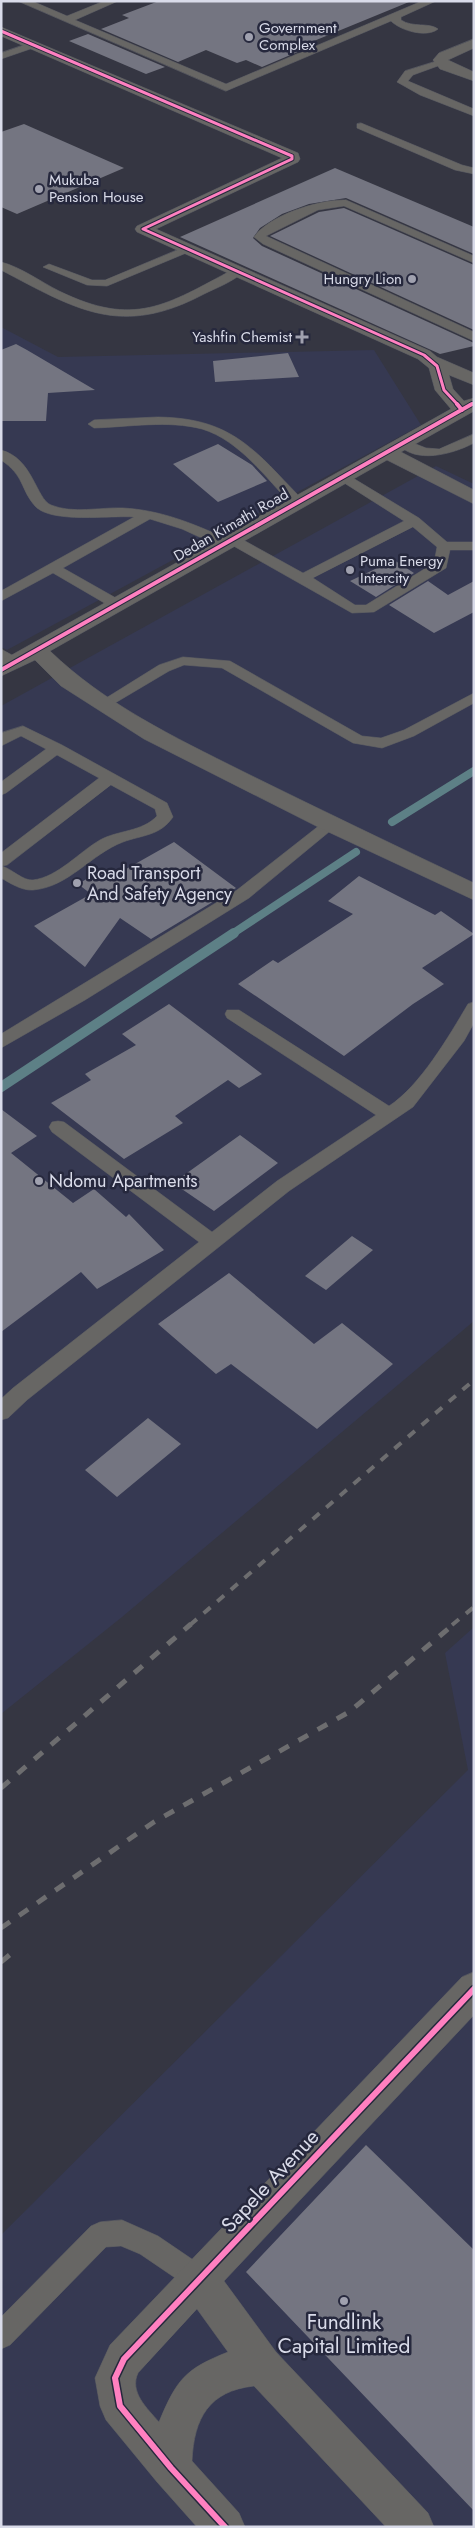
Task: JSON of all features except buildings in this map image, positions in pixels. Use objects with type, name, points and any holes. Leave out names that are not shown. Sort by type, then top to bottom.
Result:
[{"type":"street","points":[[1,31],[293,157],[143,229],[474,380]]},
{"type":"street","points":[[474,43],[444,56],[440,63],[474,77]]},
{"type":"street","points":[[432,361],[437,366],[444,390],[468,407]]},
{"type":"street","name":"Dedan Kimathi Road","points":[[6,662],[38,651],[227,541],[468,407]]},
{"type":"street","points":[[395,448],[474,498]]},
{"type":"street","points":[[38,651],[69,681],[152,734],[330,824],[474,892]]},
{"type":"street","name":"Sapele Avenue","points":[[171,2468],[120,2406],[115,2378],[124,2359],[474,1989]]},
{"type":"street","points":[[199,2279],[262,2366],[414,2527]]},
{"type":"street","points":[[225,2527],[171,2468],[173,2435],[186,2405],[206,2382],[233,2369],[262,2366]]},
{"type":"lane","points":[[23,1],[226,88],[431,1]]},
{"type":"lane","points":[[66,20],[113,1]]},
{"type":"lane","points":[[396,15],[396,21],[403,26],[420,30],[433,29]]},
{"type":"lane","points":[[1,56],[33,45]]},
{"type":"lane","points":[[440,63],[409,74],[402,82],[474,113]]},
{"type":"lane","points":[[360,126],[459,168],[474,171]]},
{"type":"lane","points":[[474,260],[346,203],[334,202],[317,206],[264,231],[260,237],[474,337]]},
{"type":"lane","points":[[49,268],[91,283],[107,283],[186,249]]},
{"type":"lane","points":[[1,265],[75,302],[104,312],[133,316],[157,311],[238,271]]},
{"type":"lane","points":[[94,424],[188,422],[219,431],[239,445],[297,502]]},
{"type":"lane","points":[[395,448],[433,454],[474,438]]},
{"type":"lane","points":[[1,454],[21,470],[30,484],[38,503],[45,508],[60,511],[148,514],[169,518],[227,541],[303,578],[352,609],[369,609],[422,580],[441,565],[444,546]]},
{"type":"lane","points":[[343,476],[414,521],[444,546],[474,546]]},
{"type":"lane","points":[[1,597],[148,514]]},
{"type":"lane","points":[[303,578],[414,521]]},
{"type":"lane","points":[[54,568],[118,605]]},
{"type":"lane","points":[[105,703],[164,668],[183,661],[225,664],[358,740],[382,743],[410,733],[474,696]]},
{"type":"lane","points":[[1,741],[9,734],[23,731],[162,806],[166,817],[157,827],[140,834],[117,839],[50,880],[31,885],[1,871]]},
{"type":"lane","points":[[1,790],[57,748]]},
{"type":"lane","points":[[1,862],[111,777]]},
{"type":"lane","points":[[1,1042],[243,894],[330,824]]},
{"type":"lane","points":[[1,1412],[20,1394],[283,1186],[407,1102],[455,1041],[474,1008]]},
{"type":"lane","points":[[233,1014],[389,1115]]},
{"type":"lane","points":[[455,1041],[474,1034]]},
{"type":"lane","points":[[58,1128],[213,1242]]},
{"type":"lane","points":[[1,2336],[100,2235],[122,2233],[149,2245],[199,2279]]},
{"type":"shaded area","points":[[1,327],[58,357],[374,350],[421,425],[7,650],[1,647]]},
{"type":"shaded area","points":[[436,466],[474,484],[474,1321],[122,1617],[1,1714],[1,706]]},
{"type":"shaded area","points":[[474,1627],[474,2527],[1,2527],[1,2235],[468,1770],[445,1653]]},
{"type":"waterway","points":[[392,822],[474,771]]},
{"type":"waterway","points":[[232,934],[356,852]]},
{"type":"waterway","points":[[1,1087],[234,933]]},
{"type":"railway","points":[[190,1625],[474,1380]]},
{"type":"railway","points":[[452,1625],[474,1607]]},
{"type":"railway","points":[[1,1788],[191,1624]]},
{"type":"railway","points":[[1,1928],[154,1822],[349,1712],[454,1624]]},
{"type":"railway","points":[[1,1962],[12,1953]]},
{"type":"cycle path","points":[[1,31],[292,156],[292,159],[143,229],[424,355],[437,366],[444,390],[462,410]]},
{"type":"cycle path","points":[[1,670],[474,403]]},
{"type":"cycle path","points":[[225,2527],[171,2468],[120,2406],[115,2378],[124,2359],[474,1989]]},
{"type":"place","name":"Government Complex","points":[[249,37]]},
{"type":"place","name":"Mukuba Pension House","points":[[39,189]]},
{"type":"place","name":"Hungry Lion","points":[[412,279]]},
{"type":"place","name":"Yashfin Chemist","points":[[302,337]]},
{"type":"place","name":"Puma Energy Intercity","points":[[350,570]]},
{"type":"place","name":"Road Transport And Safety Agency","points":[[77,883]]},
{"type":"place","name":"Ndomu Apartments","points":[[39,1181]]},
{"type":"place","name":"Fundlink Capital Limited","points":[[344,2301]]}]
